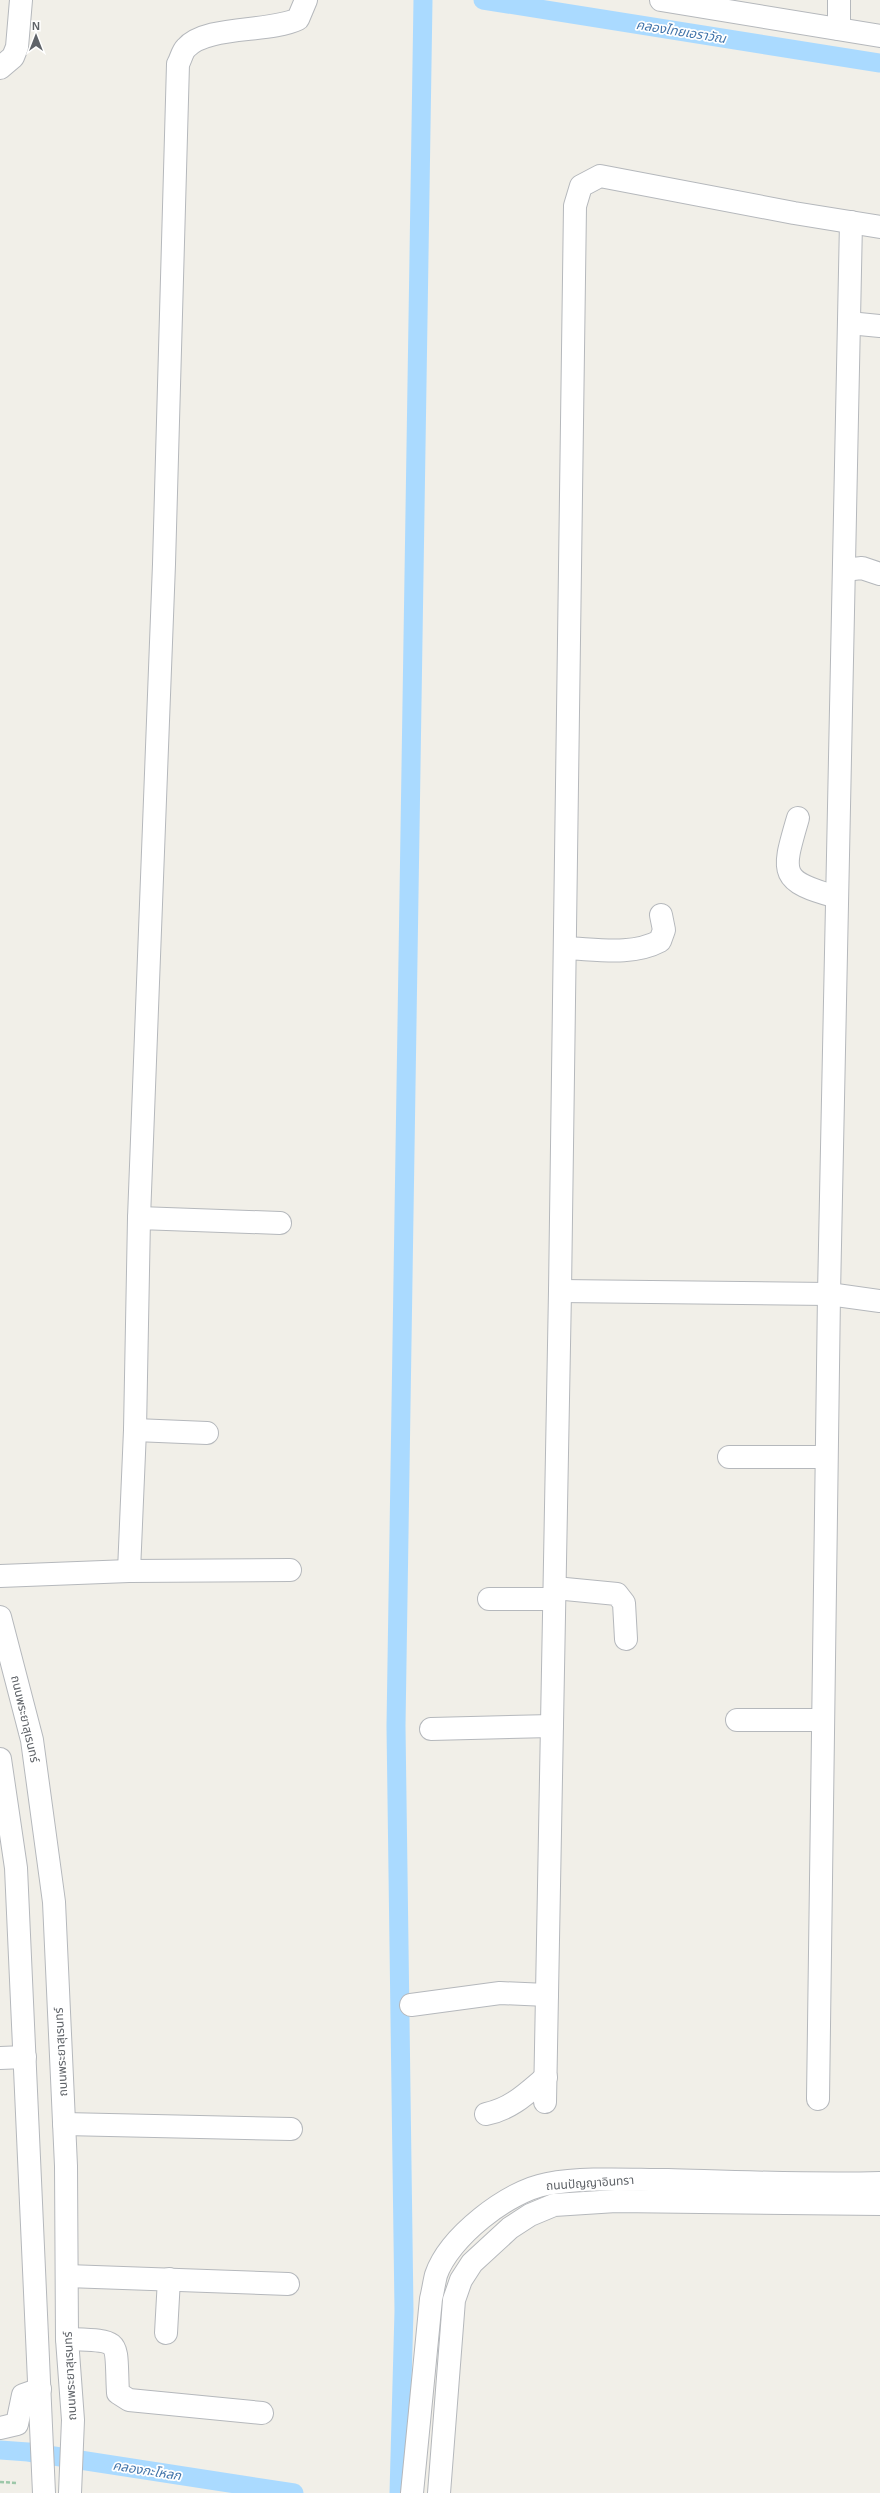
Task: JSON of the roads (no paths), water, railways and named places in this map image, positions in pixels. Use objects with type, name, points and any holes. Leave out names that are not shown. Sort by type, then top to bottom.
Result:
[{"type":"street","points":[[0,68],[13,57],[17,47],[21,0]]},
{"type":"street","points":[[129,1572],[135,1430],[139,1218],[164,564],[178,64],[185,48],[196,40],[222,33],[285,25],[298,19],[306,0]]},
{"type":"street","points":[[661,0],[735,6],[839,29],[880,36]]},
{"type":"street","points":[[839,0],[839,29]]},
{"type":"street","points":[[545,2102],[560,1291],[574,206],[581,186],[600,176],[880,227]]},
{"type":"street","points":[[818,2099],[826,1457],[851,222]]},
{"type":"street","points":[[849,323],[880,326]]},
{"type":"street","points":[[844,570],[862,568],[880,574]]},
{"type":"street","points":[[798,818],[788,851],[788,871],[794,881],[806,889],[837,897]]},
{"type":"street","points":[[565,948],[637,950],[650,947],[660,941],[664,930],[660,915]]},
{"type":"street","points":[[139,1218],[280,1223]]},
{"type":"street","points":[[560,1291],[829,1294],[880,1301]]},
{"type":"street","points":[[135,1430],[207,1433]]},
{"type":"street","points":[[729,1457],[826,1457]]},
{"type":"street","points":[[0,1576],[129,1572],[290,1570]]},
{"type":"street","points":[[489,1599],[555,1593],[617,1594],[624,1603],[626,1639]]},
{"type":"street","name":"ถนนพระยาสุเรนทร์","points":[[0,1617],[32,1740],[54,1902],[64,2124],[67,2339],[73,2420],[70,2491]]},
{"type":"street","points":[[737,1720],[823,1720]]},
{"type":"street","points":[[431,1729],[552,1726]]},
{"type":"street","points":[[0,1758],[16,1868],[43,2427],[44,2493]]},
{"type":"street","points":[[411,2005],[500,1993],[547,1995]]},
{"type":"street","points":[[0,2058],[25,2057]]},
{"type":"street","points":[[486,2114],[500,2111],[516,2103],[546,2077]]},
{"type":"street","points":[[64,2124],[291,2129]]},
{"type":"street","name":"ถนนปัญญาอินทรา","points":[[413,2485],[431,2299],[436,2275],[448,2254],[471,2227],[503,2203],[515,2196],[546,2184],[614,2179],[880,2182]]},
{"type":"street","name":"ถนนปัญญาอินทรา","points":[[440,2483],[454,2300],[458,2287],[472,2263],[510,2228],[530,2215],[554,2205],[616,2201],[880,2204]]},
{"type":"street","points":[[67,2276],[288,2284]]},
{"type":"street","points":[[166,2334],[169,2279]]},
{"type":"street","points":[[67,2339],[104,2340],[112,2344],[116,2350],[118,2393],[130,2400],[262,2413]]},
{"type":"street","points":[[0,2428],[17,2424],[23,2395],[40,2389]]},
{"type":"waterway","points":[[399,2493],[404,2311],[396,1726],[423,0]]},
{"type":"waterway","name":"คลองไทยเอราวัณ","points":[[483,0],[880,63]]},
{"type":"waterway","name":"คลองกะโหลก","points":[[0,2450],[28,2452],[294,2493]]}]
